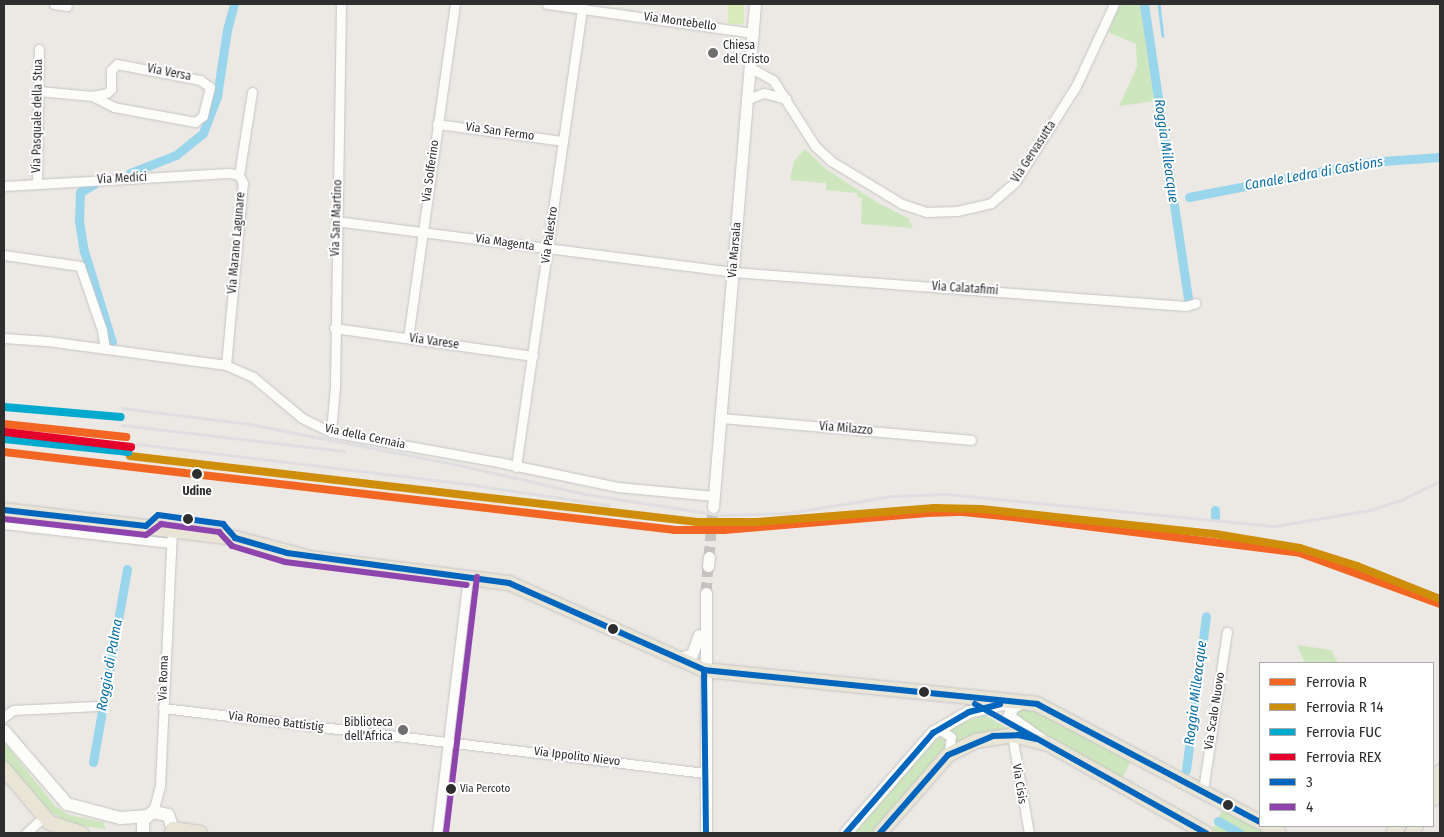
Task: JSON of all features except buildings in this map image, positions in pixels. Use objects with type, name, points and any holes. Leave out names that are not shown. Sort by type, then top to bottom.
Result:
[{"type":"main road","points":[[4,510],[171,537],[235,538],[310,558],[468,576],[509,583],[704,670],[1025,702],[1057,712],[1259,821]]},
{"type":"main road","points":[[846,833],[927,738],[940,729],[983,707],[1025,702]]},
{"type":"main road","points":[[1025,702],[1012,708],[1010,719],[1048,744],[1206,833]]},
{"type":"main road","points":[[4,730],[66,804],[127,819],[150,814],[168,815],[172,831],[200,833]]},
{"type":"main road","points":[[880,833],[948,755],[976,741],[1012,735],[1048,744]]},
{"type":"main road","points":[[4,769],[44,817],[65,832],[81,833]]},
{"type":"main road","points":[[143,833],[141,826],[150,814]]},
{"type":"street","points":[[54,4],[67,6]]},
{"type":"street","name":"Via San Martino","points":[[330,432],[341,4]]},
{"type":"street","name":"Via Solferino","points":[[408,338],[455,4]]},
{"type":"street","name":"Via Montebello","points":[[547,4],[582,6],[754,33]]},
{"type":"street","name":"Via Marsala","points":[[713,502],[755,4]]},
{"type":"street","name":"Via Gervasutta","points":[[751,68],[767,74],[821,153],[888,197],[926,212],[948,212],[981,206],[999,198],[1015,182],[1076,86],[1114,4]]},
{"type":"street","name":"Via Palestro","points":[[516,467],[582,6]]},
{"type":"street","name":"Via Pasquale della Stua","points":[[37,184],[39,49]]},
{"type":"street","name":"Via Versa","points":[[38,91],[92,96],[110,91],[111,70],[117,64],[200,80],[210,87],[203,116],[194,122],[114,107],[92,96]]},
{"type":"street","name":"Via Marano Lagunare","points":[[226,365],[243,183],[240,176],[252,92]]},
{"type":"street","points":[[748,99],[764,93],[786,100]]},
{"type":"street","name":"Via San Fermo","points":[[437,124],[563,141]]},
{"type":"street","name":"Via Medici","points":[[4,186],[229,173],[240,176]]},
{"type":"street","name":"Via Magenta","points":[[336,221],[733,272]]},
{"type":"street","points":[[4,255],[80,266],[102,330],[105,350]]},
{"type":"street","name":"Via Calatafimi","points":[[733,272],[1177,305],[1196,303]]},
{"type":"street","name":"Via Varese","points":[[334,328],[533,356]]},
{"type":"street","name":"Via della Cernaia","points":[[4,338],[226,365],[263,384],[302,418],[330,432],[618,487],[713,502]]},
{"type":"street","name":"Via Milazzo","points":[[720,418],[971,440]]},
{"type":"street","points":[[42,529],[44,515]]},
{"type":"street","points":[[4,524],[42,529],[132,532]]},
{"type":"street","name":"Via Roma","points":[[150,814],[160,785],[171,537]]},
{"type":"street","points":[[438,833],[468,576]]},
{"type":"street","points":[[677,659],[688,658],[696,648],[706,598],[704,670],[706,833]]},
{"type":"street","name":"Via Scalo Nuovo","points":[[1203,790],[1227,632]]},
{"type":"street","points":[[4,717],[13,710],[97,706]]},
{"type":"street","name":"Via Romeo Battistig","points":[[163,708],[449,742]]},
{"type":"street","points":[[940,729],[951,737],[948,755]]},
{"type":"street","name":"Via Cisis","points":[[1012,735],[1029,833]]},
{"type":"street","name":"Via Ippolito Nievo","points":[[449,742],[705,773]]},
{"type":"street","points":[[26,833],[44,817]]},
{"type":"green space","points":[[728,4],[744,4],[744,24],[728,24]]},
{"type":"green space","points":[[1120,4],[1142,4],[1156,101],[1119,106],[1137,67],[1136,44],[1108,32]]},
{"type":"green space","points":[[805,149],[826,169],[878,203],[908,218],[913,228],[861,224],[862,198],[857,197],[857,193],[826,190],[826,183],[790,180],[794,161]]},
{"type":"green space","points":[[1297,645],[1331,650],[1337,662],[1305,662]]},
{"type":"green space","points":[[1021,709],[1045,714],[1132,759],[1122,778],[1015,720],[1013,713]]},
{"type":"green space","points":[[985,715],[1012,731],[954,745],[954,735],[949,727]]},
{"type":"green space","points":[[942,736],[948,740],[946,749],[874,833],[853,833],[932,743]]},
{"type":"green space","points":[[4,742],[55,806],[69,815],[103,822],[106,829],[73,825],[50,812],[4,759]]},
{"type":"green space","points":[[1223,809],[1266,833],[1218,833],[1212,830]]},
{"type":"waterway","name":"Roggia di Palma","points":[[130,173],[176,155],[203,133],[217,96],[227,30],[234,4]]},
{"type":"waterway","name":"Roggia Milleacque","points":[[1144,4],[1188,298]]},
{"type":"waterway","points":[[1159,4],[1163,36]]},
{"type":"waterway","name":"Canale Ledra di Castions","points":[[1189,197],[1369,162],[1440,157]]},
{"type":"waterway","name":"Roggia di Palma","points":[[94,184],[80,192],[79,221],[84,251],[112,342]]},
{"type":"waterway","name":"Roggia Milleacque","points":[[1215,510],[1215,517]]},
{"type":"waterway","name":"Roggia di Palma","points":[[93,762],[127,569]]},
{"type":"waterway","name":"Roggia Milleacque","points":[[1186,770],[1206,616]]},
{"type":"waterway","name":"Roggia Milleacque","points":[[1218,821],[1240,833]]},
{"type":"tunnel","points":[[709,557],[713,507]]},
{"type":"tunnel","points":[[706,593],[708,566]]},
{"type":"railway","points":[[122,408],[249,424],[455,464],[585,494],[720,515],[789,513],[892,496],[946,494],[1275,526],[1370,510],[1403,499],[1440,481]]},
{"type":"railway","points":[[122,425],[344,451]]},
{"type":"railway","points":[[129,443],[474,485],[609,505]]},
{"type":"railway","points":[[597,510],[627,515]]},
{"type":"rail line","name":"FUC","points":[[4,407],[121,417]]},
{"type":"rail line","name":"R","points":[[4,424],[126,437]]},
{"type":"rail line","name":"REX","points":[[5,432],[131,447]]},
{"type":"rail line","name":"FUC","points":[[4,439],[128,452]]},
{"type":"rail line","name":"R","points":[[4,452],[675,530],[724,530],[927,513],[963,512],[1013,517],[1300,553],[1440,604]]},
{"type":"transit line","points":[[130,456],[697,522],[757,522],[934,508],[981,509],[1215,534],[1300,548],[1357,566],[1440,599]]},
{"type":"transit line","name":"3","points":[[4,510],[146,526],[158,515],[223,524],[235,538],[287,553],[509,583],[704,670],[1037,704],[1259,821]]},
{"type":"transit line","name":"4","points":[[4,519],[146,535],[161,524],[219,532],[232,546],[285,562],[467,585]]},
{"type":"transit line","name":"4","points":[[446,833],[477,577]]},
{"type":"transit line","name":"3","points":[[704,670],[706,833]]},
{"type":"transit line","name":"3","points":[[975,704],[1206,833]]},
{"type":"transit line","name":"3","points":[[846,833],[933,733],[969,712],[1000,704]]},
{"type":"transit line","name":"3","points":[[880,833],[948,755],[993,736],[1018,735],[1037,739]]},
{"type":"place","name":"Chiesa del Cristo","points":[[713,53]]},
{"type":"place","name":"Udine","points":[[197,474]]},
{"type":"place","name":"Biblioteca dell'Africa","points":[[403,730]]},
{"type":"place","name":"Via Percoto","points":[[451,789]]}]
